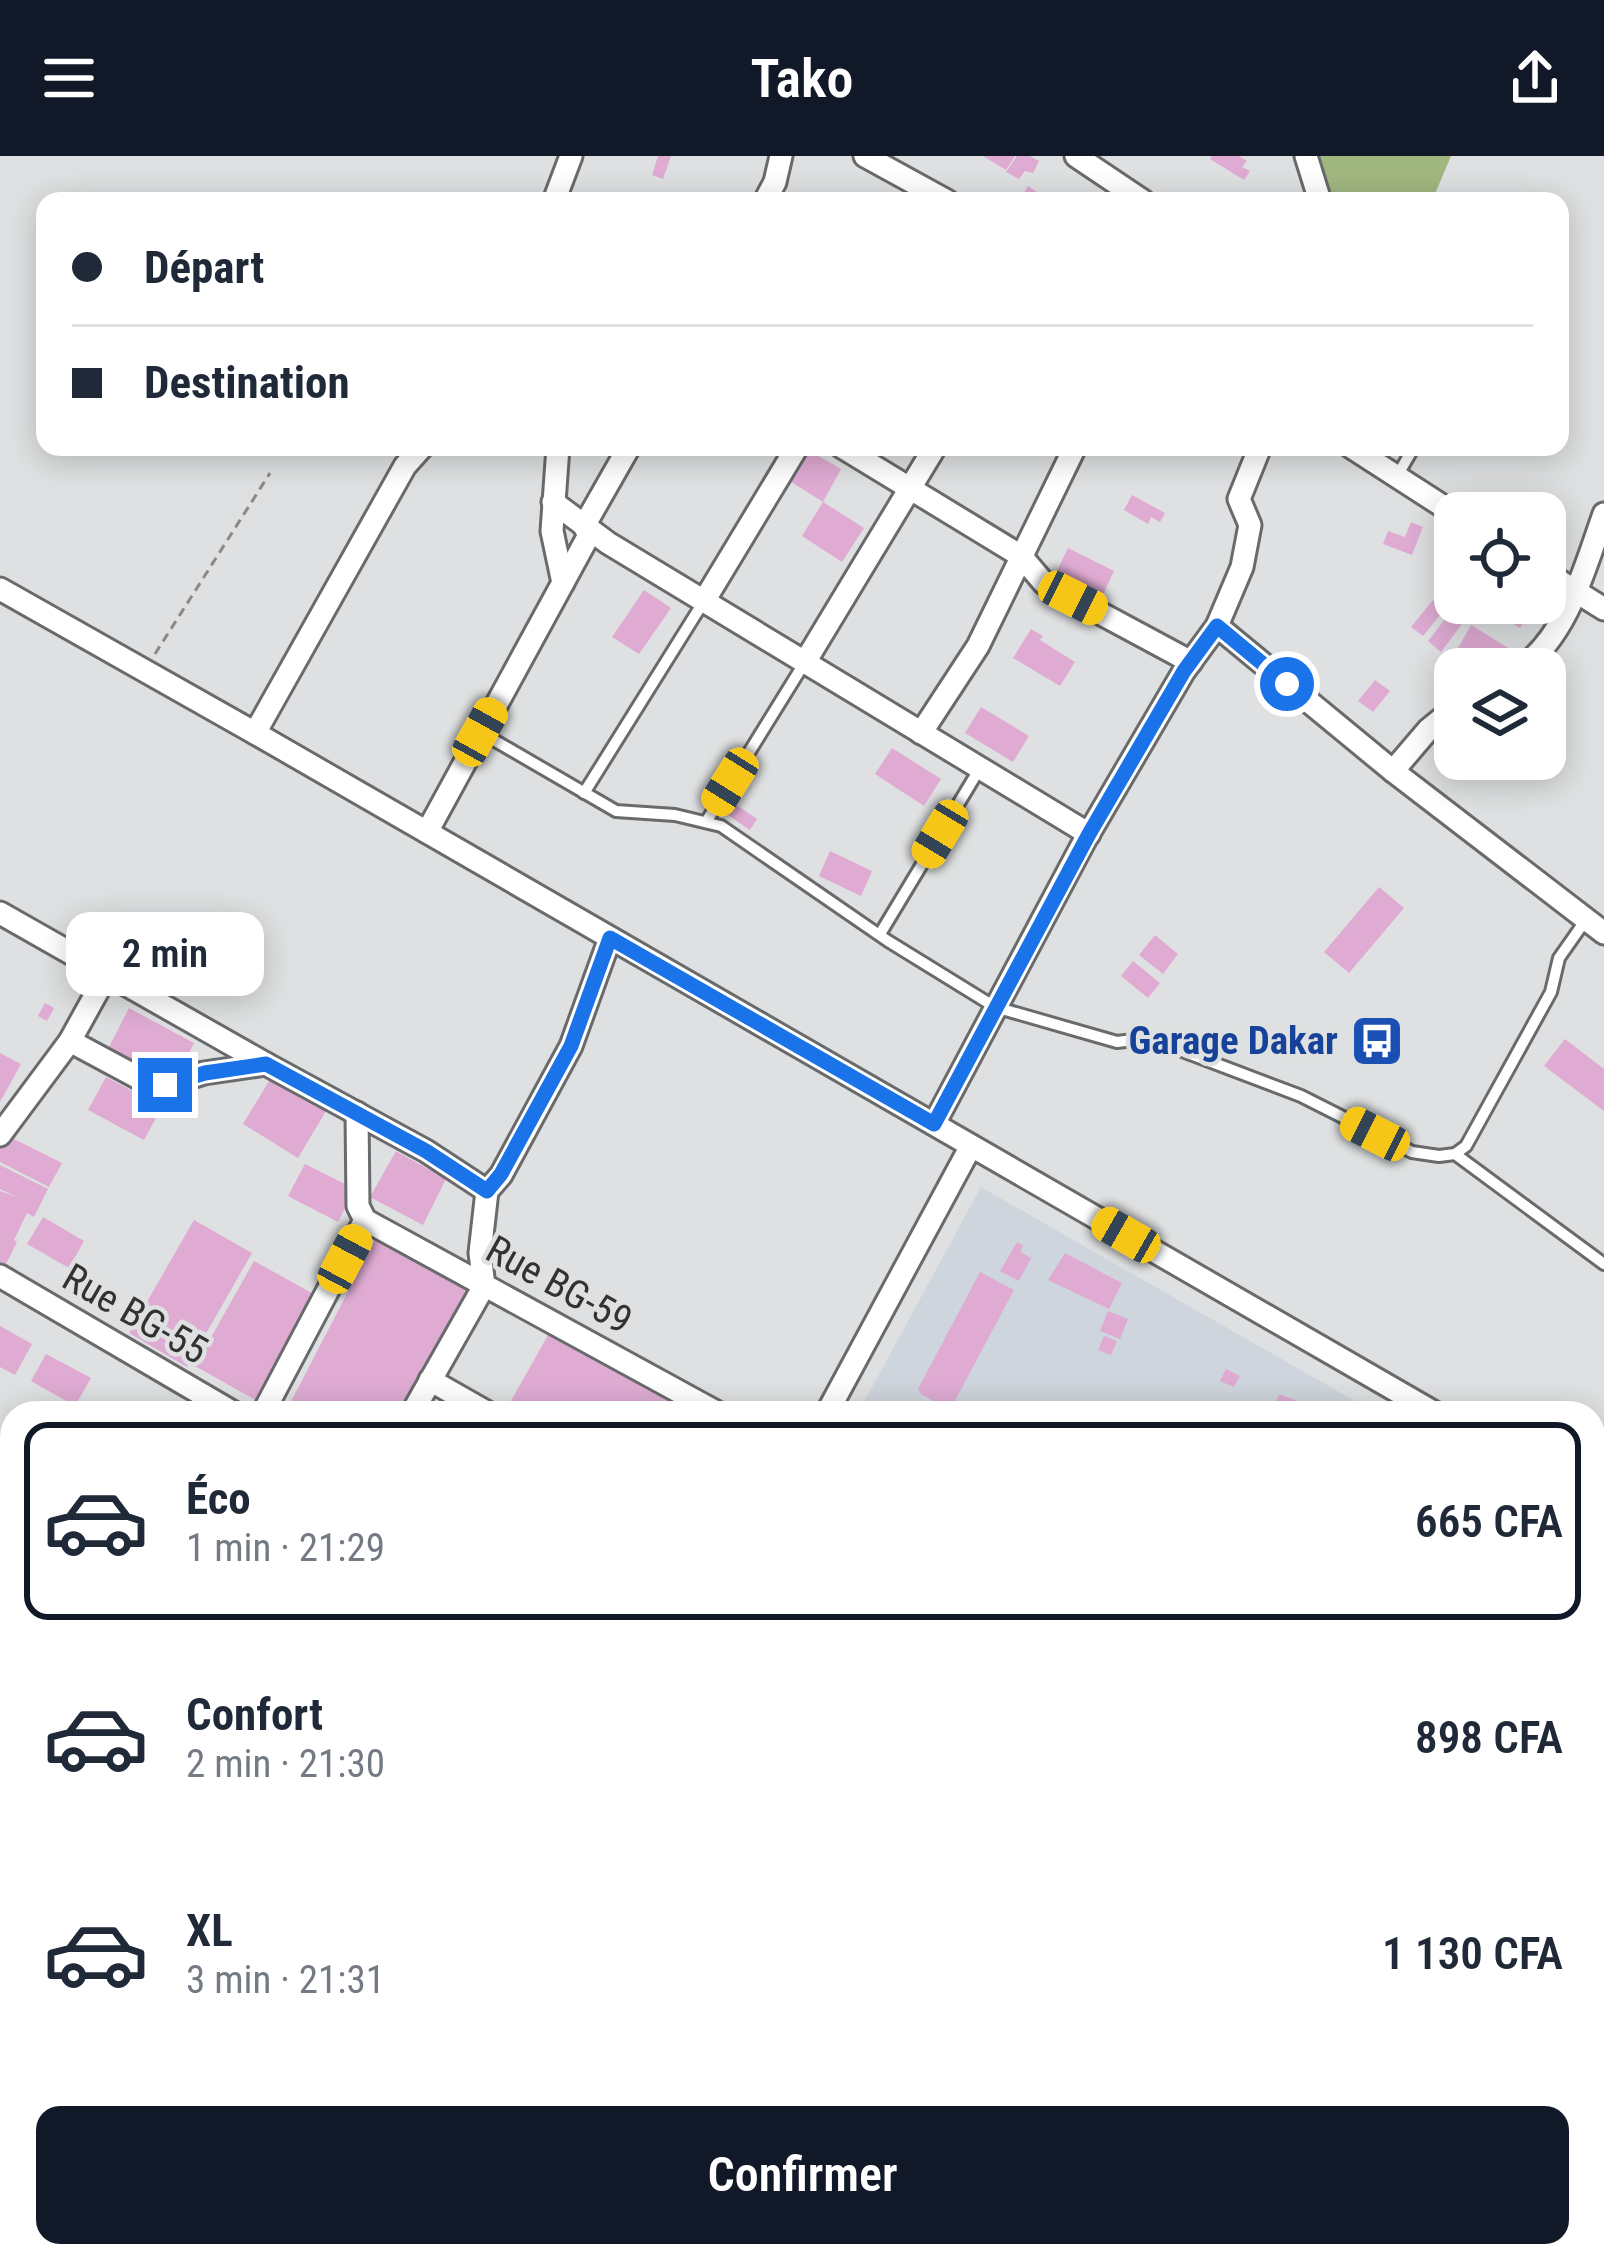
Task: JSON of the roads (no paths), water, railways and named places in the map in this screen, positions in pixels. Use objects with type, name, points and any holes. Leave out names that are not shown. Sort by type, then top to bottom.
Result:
[{"type":"street","points":[[557,192],[571,156]]},
{"type":"street","points":[[770,192],[782,156]]},
{"type":"street","points":[[865,156],[931,192]]},
{"type":"street","points":[[1076,156],[1130,192]]},
{"type":"street","points":[[1306,156],[1317,192]]},
{"type":"street","points":[[255,733],[414,456]]},
{"type":"street","points":[[557,456],[552,531],[563,583]]},
{"type":"street","points":[[584,526],[624,456]]},
{"type":"street","points":[[704,601],[791,456]]},
{"type":"street","points":[[857,456],[1021,556],[1044,584],[1191,662]]},
{"type":"street","points":[[805,662],[929,456]]},
{"type":"street","points":[[921,733],[978,646],[1071,456]]},
{"type":"street","points":[[934,1124],[1089,834],[1217,626],[1242,567],[1250,525],[1239,499],[1256,456]]},
{"type":"street","points":[[1365,456],[1434,500]]},
{"type":"street","points":[[553,502],[704,601],[1089,834]]},
{"type":"street","points":[[1544,648],[1576,592],[1604,514]]},
{"type":"street","points":[[427,832],[590,535],[584,526]]},
{"type":"street","points":[[1566,586],[1604,609]]},
{"type":"street","points":[[0,589],[1414,1401]]},
{"type":"street","points":[[1217,626],[1594,927]]},
{"type":"street","points":[[1393,771],[1434,725]]},
{"type":"street","points":[[0,913],[426,1151],[487,1191]]},
{"type":"street","points":[[419,1401],[484,1286],[480,1253],[487,1191],[571,1046],[610,938]]},
{"type":"street","points":[[0,1135],[70,1041],[107,974]]},
{"type":"street","points":[[70,1041],[149,1084],[165,1085],[205,1073],[266,1064]]},
{"type":"street","points":[[269,1401],[365,1220],[358,1206],[357,1113]]},
{"type":"street","points":[[833,1401],[971,1146]]},
{"type":"street","name":"Rue BG-59","points":[[365,1220],[696,1401]]},
{"type":"street","name":"Rue BG-55","points":[[0,1276],[214,1401]]},
{"type":"street","points":[[430,1380],[467,1401]]},
{"type":"lane","points":[[1397,476],[1409,456]]},
{"type":"lane","points":[[584,794],[704,601]]},
{"type":"lane","points":[[706,822],[805,662]]},
{"type":"lane","points":[[480,732],[616,811],[675,815],[721,826],[995,1007],[1117,1042],[1156,1041],[1301,1096],[1412,1152],[1439,1156],[1455,1154],[1466,1146],[1551,992],[1559,958],[1594,927]]},
{"type":"lane","points":[[880,934],[980,768]]},
{"type":"lane","points":[[1455,1154],[1604,1264]]},
{"type":"place","name":"Garage Dakar","points":[[1377,1041]]}]
